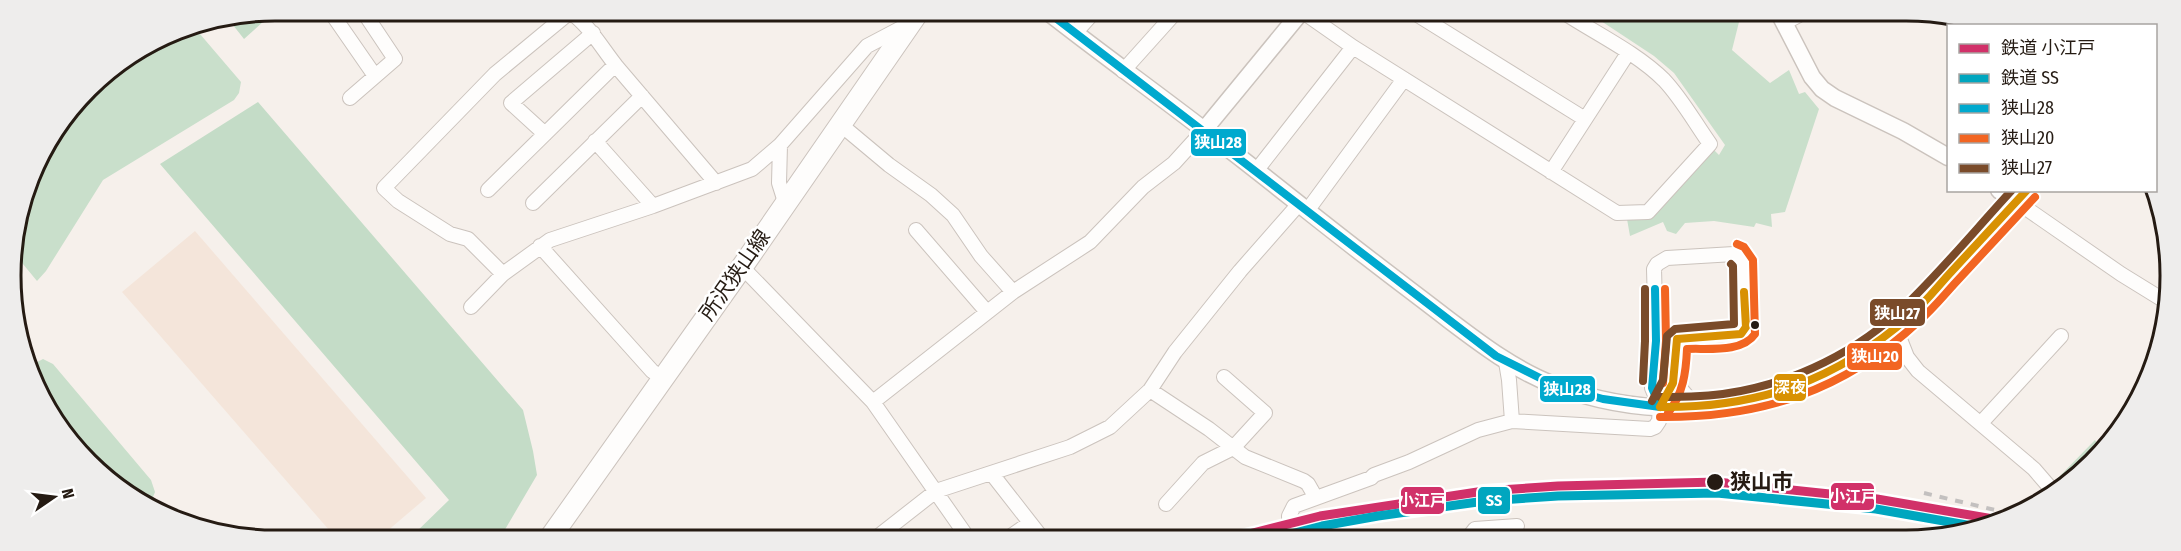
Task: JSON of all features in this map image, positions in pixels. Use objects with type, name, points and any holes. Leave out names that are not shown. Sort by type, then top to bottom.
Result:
[{"type":"main road","name":"所沢狭山線","points":[[556,530],[742,267],[912,21]]},
{"type":"street","points":[[337,21],[375,76]]},
{"type":"street","points":[[350,98],[395,58],[370,21]]},
{"type":"street","points":[[503,274],[468,239],[450,234],[398,201],[384,188],[495,74],[559,21]]},
{"type":"street","points":[[582,21],[615,65],[716,183]]},
{"type":"street","points":[[471,307],[503,274],[550,240],[653,206],[752,169],[780,146],[867,46],[909,21]]},
{"type":"street","points":[[1060,21],[1506,362],[1556,386],[1629,404],[1697,408],[1738,403],[1794,388],[1838,368],[1896,329],[1934,292],[2022,196]]},
{"type":"street","points":[[1075,33],[1086,21]]},
{"type":"street","points":[[1123,70],[1168,21]]},
{"type":"street","points":[[873,402],[1013,292],[1090,242],[1143,187],[1174,163],[1204,130],[1293,21]]},
{"type":"street","points":[[1312,21],[1617,213],[1648,212],[1710,144],[1673,90],[1653,71],[1577,21]]},
{"type":"street","points":[[1427,21],[1585,119]]},
{"type":"street","points":[[1783,21],[1812,77],[1822,89],[1835,98],[1903,130],[1947,156]]},
{"type":"street","points":[[545,134],[511,103],[593,33]]},
{"type":"street","points":[[1256,171],[1353,47]]},
{"type":"street","points":[[1551,172],[1628,53]]},
{"type":"street","points":[[488,190],[615,65]]},
{"type":"street","points":[[886,530],[936,491],[1045,457],[1110,427],[1150,390],[1175,352],[1240,271],[1303,208],[1404,79]]},
{"type":"street","points":[[533,203],[642,96]]},
{"type":"street","points":[[840,124],[889,165],[931,195],[952,215],[981,256],[1013,292]]},
{"type":"street","points":[[595,141],[653,206]]},
{"type":"street","points":[[780,146],[779,183],[786,202]]},
{"type":"street","points":[[2007,192],[2022,196],[2121,274],[2159,297]]},
{"type":"street","points":[[916,230],[987,312]]},
{"type":"street","points":[[540,246],[652,371],[662,378]]},
{"type":"street","points":[[1290,530],[1289,516],[1294,506],[1409,462],[1478,429],[1512,421],[1647,430],[1655,427],[1659,421],[1660,407],[1652,388],[1656,322],[1654,269],[1661,260],[1678,257],[1737,255],[1743,262],[1745,330],[1736,336],[1677,339],[1662,330],[1656,322]]},
{"type":"street","points":[[742,267],[873,402],[963,530]]},
{"type":"street","points":[[1896,329],[1907,357],[1918,371],[1982,423],[2034,469],[2048,486]]},
{"type":"street","points":[[1982,423],[2061,336]]},
{"type":"street","points":[[1660,407],[1667,399],[1675,382],[1677,339]]},
{"type":"street","points":[[1506,362],[1512,421]]},
{"type":"street","points":[[1166,504],[1203,462],[1233,448],[1264,413],[1224,377]]},
{"type":"street","points":[[1675,382],[1697,408]]},
{"type":"street","points":[[1629,404],[1652,388]]},
{"type":"street","points":[[1150,390],[1209,429],[1245,457],[1304,481],[1316,498]]},
{"type":"street","points":[[992,474],[1036,530]]},
{"type":"street","points":[[1020,530],[1030,523]]},
{"type":"street","points":[[1474,530],[1517,526]]},
{"type":"shaded area","points":[[195,231],[426,498],[388,530],[329,530],[122,292]]},
{"type":"green space","points":[[1601,21],[1738,21],[1732,50],[1770,83],[1789,70],[1799,94],[1805,92],[1819,109],[1785,212],[1771,214],[1772,227],[1756,223],[1754,227],[1714,221],[1685,223],[1676,234],[1667,231],[1663,222],[1630,236],[1627,219],[1651,217],[1714,150],[1719,155],[1725,145],[1674,73],[1654,56]]},
{"type":"green space","points":[[263,22],[244,39],[233,25]]},
{"type":"green space","points":[[199,33],[241,82],[239,93],[234,100],[103,180],[46,271],[37,281],[22,263],[23,242],[40,178],[64,134],[84,108],[108,84],[134,64],[163,47]]},
{"type":"green space","points":[[258,102],[523,410],[537,475],[505,530],[418,530],[449,500],[160,164]]},
{"type":"green space","points":[[43,359],[53,364],[151,480],[155,492],[152,498],[108,467],[84,443],[55,403],[37,362]]},
{"type":"green space","points":[[2095,440],[2097,443],[2055,481]]},
{"type":"railway","points":[[1924,493],[2001,512]]},
{"type":"rail line","name":"小江戸","points":[[1265,530],[1320,516],[1484,491],[1558,486],[1717,482],[1877,499],[1983,517]]},
{"type":"rail line","name":"SS","points":[[1306,530],[1378,516],[1485,501],[1558,496],[1717,493],[1876,509],[1960,524]]},
{"type":"transit line","name":"狭山28","points":[[1060,21],[1496,356],[1556,386],[1603,399],[1660,407],[1652,388],[1656,341],[1655,289]]},
{"type":"transit line","name":"狭山27","points":[[1660,397],[1729,393],[1777,382],[1801,373],[1846,350],[1868,337],[1906,305],[2010,192]]},
{"type":"transit line","name":"深夜","points":[[1660,407],[1696,406],[1763,396],[1795,386],[1854,357],[1883,338],[1916,310],[2025,192]]},
{"type":"transit line","name":"狭山20","points":[[1660,417],[1697,416],[1767,406],[1799,396],[1861,366],[1890,345],[1934,307],[2035,197]]},
{"type":"transit line","name":"狭山20","points":[[1668,413],[1683,383],[1687,349],[1733,347],[1749,340],[1755,334],[1753,260],[1744,247],[1737,244]]},
{"type":"transit line","name":"狭山27","points":[[1652,401],[1663,380],[1667,336],[1675,329],[1734,324],[1733,266],[1731,264]]},
{"type":"transit line","name":"狭山27","points":[[1643,381],[1645,289]]},
{"type":"transit line","name":"狭山20","points":[[1663,383],[1666,341],[1665,289]]},
{"type":"transit line","name":"深夜","points":[[1660,407],[1673,383],[1677,339],[1741,334],[1746,327],[1744,292]]},
{"type":"place","name":"狭山市","points":[[1715,482]]}]
